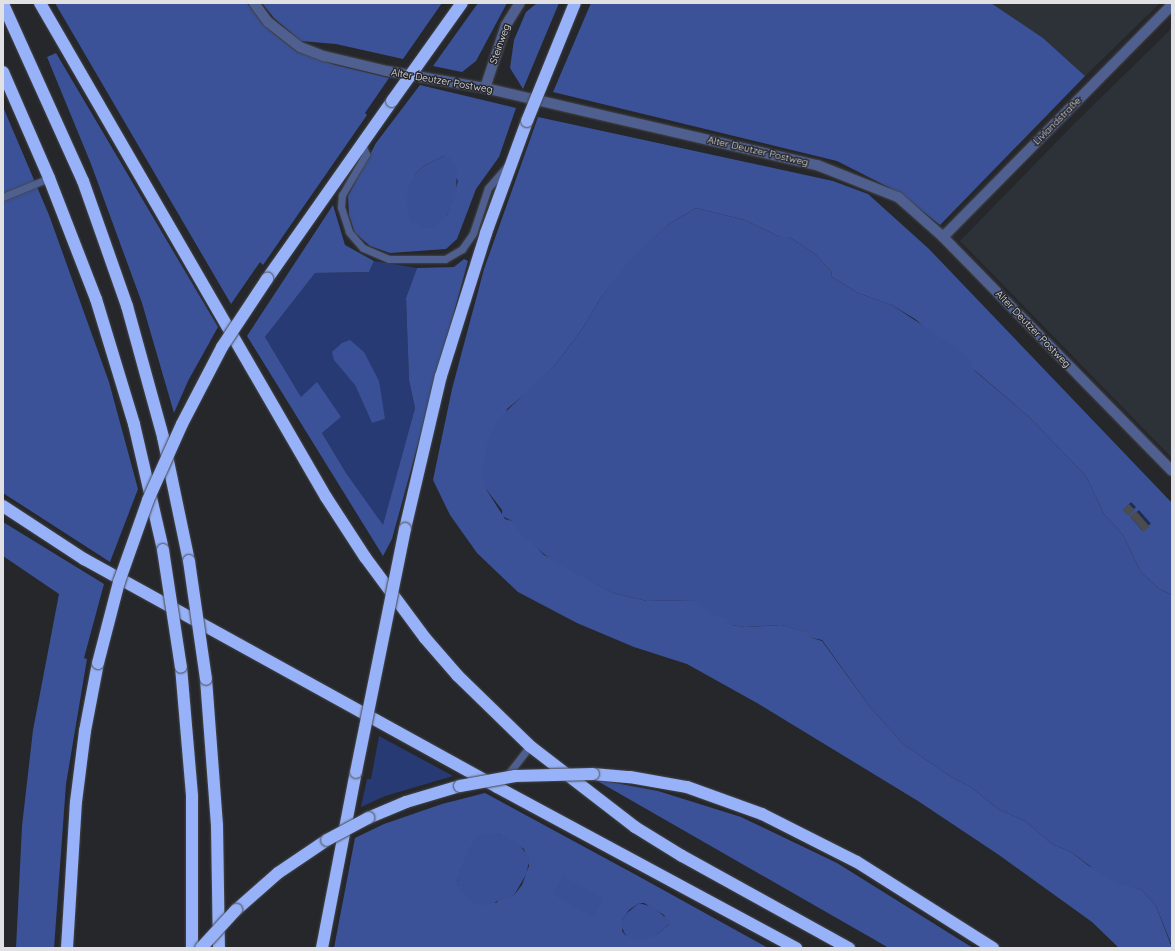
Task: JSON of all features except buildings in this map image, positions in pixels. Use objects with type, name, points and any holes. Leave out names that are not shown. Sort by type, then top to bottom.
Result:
[{"type":"highway","points":[[40,3],[326,497],[365,558],[394,599],[458,676],[530,746],[634,827],[695,863],[849,948]]},
{"type":"highway","points":[[67,948],[76,802],[85,732],[98,663],[119,582],[148,500],[179,431],[222,347],[267,279],[462,3]]},
{"type":"highway","points":[[322,948],[405,529],[441,376],[511,162],[575,3]]},
{"type":"highway","points":[[3,4],[83,181],[122,292],[163,437],[189,562],[206,679],[218,825],[220,948]]},
{"type":"highway","points":[[3,72],[49,178],[84,266],[116,361],[138,438],[163,550],[181,668],[192,796],[192,948]]},
{"type":"highway","points":[[3,506],[84,559],[497,787],[796,948]]},
{"type":"highway","points":[[201,948],[236,910],[278,873],[327,840],[368,818],[406,802],[460,786],[515,776],[593,774],[630,777],[686,787],[762,814],[857,862],[993,948]]},
{"type":"street","name":"Alter Deutzer Postweg","points":[[254,3],[268,22],[300,47],[324,56],[387,71],[485,88],[817,165],[898,197],[942,237],[1172,471]]},
{"type":"street","name":"Steinweg","points":[[485,88],[506,25],[520,3]]},
{"type":"street","name":"Livlandstraße","points":[[942,237],[1172,4]]},
{"type":"lane","points":[[362,145],[366,154],[342,195],[341,207],[349,232],[363,248],[389,259],[446,259],[462,249],[473,233],[488,188],[511,162]]},
{"type":"lane","points":[[3,197],[49,178]]},
{"type":"lane","points":[[497,787],[530,746]]},
{"type":"shaded area","points":[[55,3],[247,3],[264,26],[297,52],[335,65],[389,78],[365,113],[367,115],[263,265],[260,262],[231,304]]},
{"type":"shaded area","points":[[262,3],[442,3],[403,59],[336,44],[301,41],[274,18]]},
{"type":"shaded area","points":[[478,3],[507,3],[476,61],[462,72],[433,66]]},
{"type":"shaded area","points":[[537,3],[559,3],[523,89],[510,68],[514,40],[526,12]]},
{"type":"shaded area","points":[[591,3],[991,3],[1043,38],[1085,76],[940,225],[900,193],[837,161],[553,92]]},
{"type":"shaded area","points":[[991,3],[1160,3],[1085,76],[1043,38]]},
{"type":"shaded area","points":[[1172,28],[1172,458],[960,241],[1073,125]]},
{"type":"shaded area","points":[[56,53],[218,327],[188,381],[174,413],[142,303],[91,164],[47,57]]},
{"type":"shaded area","points":[[420,85],[516,108],[499,157],[476,189],[457,239],[446,249],[390,253],[370,246],[355,233],[349,215],[348,196],[376,143]],"holes":[[[444,156],[458,181],[447,216],[415,174],[425,165]]]},
{"type":"shaded area","points":[[3,107],[49,215],[109,382],[138,489],[110,562],[3,493]]},
{"type":"shaded area","points":[[538,117],[833,181],[868,194],[929,249],[1172,503],[1172,595],[1158,588],[1141,572],[1123,535],[1104,514],[1086,476],[1028,416],[915,319],[892,305],[858,293],[832,277],[831,271],[815,254],[789,237],[780,237],[745,220],[696,208],[670,223],[630,261],[600,299],[583,328],[555,365],[538,383],[507,409],[486,489],[505,519],[512,521],[544,555],[613,593],[647,601],[693,600],[727,618],[732,625],[745,627],[782,625],[807,632],[812,638],[822,641],[870,707],[903,744],[953,778],[971,787],[998,809],[1025,821],[1052,844],[1071,852],[1089,866],[1130,886],[1142,890],[1156,906],[1172,948],[1119,948],[1092,922],[999,855],[918,801],[757,703],[687,664],[634,647],[577,623],[518,592],[477,553],[450,515],[433,480],[452,389],[484,269]]},
{"type":"shaded area","points":[[444,156],[451,158],[457,168],[456,193],[447,216],[432,228],[424,228],[411,221],[407,207],[408,190],[415,174],[425,165]]},
{"type":"shaded area","points":[[333,205],[345,245],[374,261],[369,272],[315,273],[265,337],[301,397],[317,382],[341,417],[322,433],[346,473],[383,525],[415,408],[409,380],[406,298],[417,268],[454,267],[464,259],[468,261],[392,539],[383,556],[247,336]]},
{"type":"shaded area","points":[[696,208],[745,220],[780,237],[789,237],[815,254],[831,271],[832,277],[858,293],[892,305],[960,350],[970,359],[975,371],[1028,416],[1086,476],[1104,514],[1123,535],[1141,572],[1158,588],[1172,595],[1172,946],[1156,906],[1142,890],[1117,883],[1102,875],[1071,852],[1052,844],[1025,821],[998,809],[971,787],[953,778],[903,744],[870,707],[822,640],[812,638],[806,632],[782,625],[745,627],[732,625],[726,618],[716,616],[693,600],[647,601],[613,593],[551,560],[522,535],[512,521],[502,516],[502,510],[486,489],[481,474],[489,437],[500,417],[555,365],[583,328],[600,299],[629,261],[670,223]]},
{"type":"shaded area","points":[[374,261],[417,268],[406,298],[409,380],[415,408],[383,526],[346,473],[322,433],[341,417],[301,397],[265,337],[315,273],[369,272]],"holes":[[[355,385],[385,419],[372,423]]]},
{"type":"shaded area","points":[[350,340],[364,352],[379,381],[385,419],[372,423],[355,385],[334,360],[332,352],[342,343]]},
{"type":"shaded area","points":[[3,522],[104,584],[84,658],[87,659],[66,784],[54,948],[16,948],[22,826],[33,730],[59,594],[3,556]]},
{"type":"shaded area","points":[[379,736],[453,776],[385,796],[361,807],[367,779],[371,779]]},
{"type":"shaded area","points":[[594,779],[658,791],[741,817],[837,863],[973,948],[889,948]]},
{"type":"shaded area","points":[[485,793],[768,948],[334,948],[355,838],[384,824],[442,804]],"holes":[[[498,833],[524,849],[529,866],[522,885],[514,895],[502,898],[496,903],[457,881],[470,849]],[[639,903],[644,903],[664,915],[669,924],[657,935],[626,936],[622,931],[622,920],[629,910]]]},
{"type":"shaded area","points":[[483,833],[498,833],[518,843],[529,857],[527,873],[514,895],[488,905],[473,903],[457,886],[458,873],[474,840]]},
{"type":"shaded area","points":[[563,876],[603,898],[593,917],[553,894]]},
{"type":"shaded area","points":[[639,903],[653,907],[671,922],[657,935],[641,941],[626,936],[621,926],[622,920],[627,913]]}]
